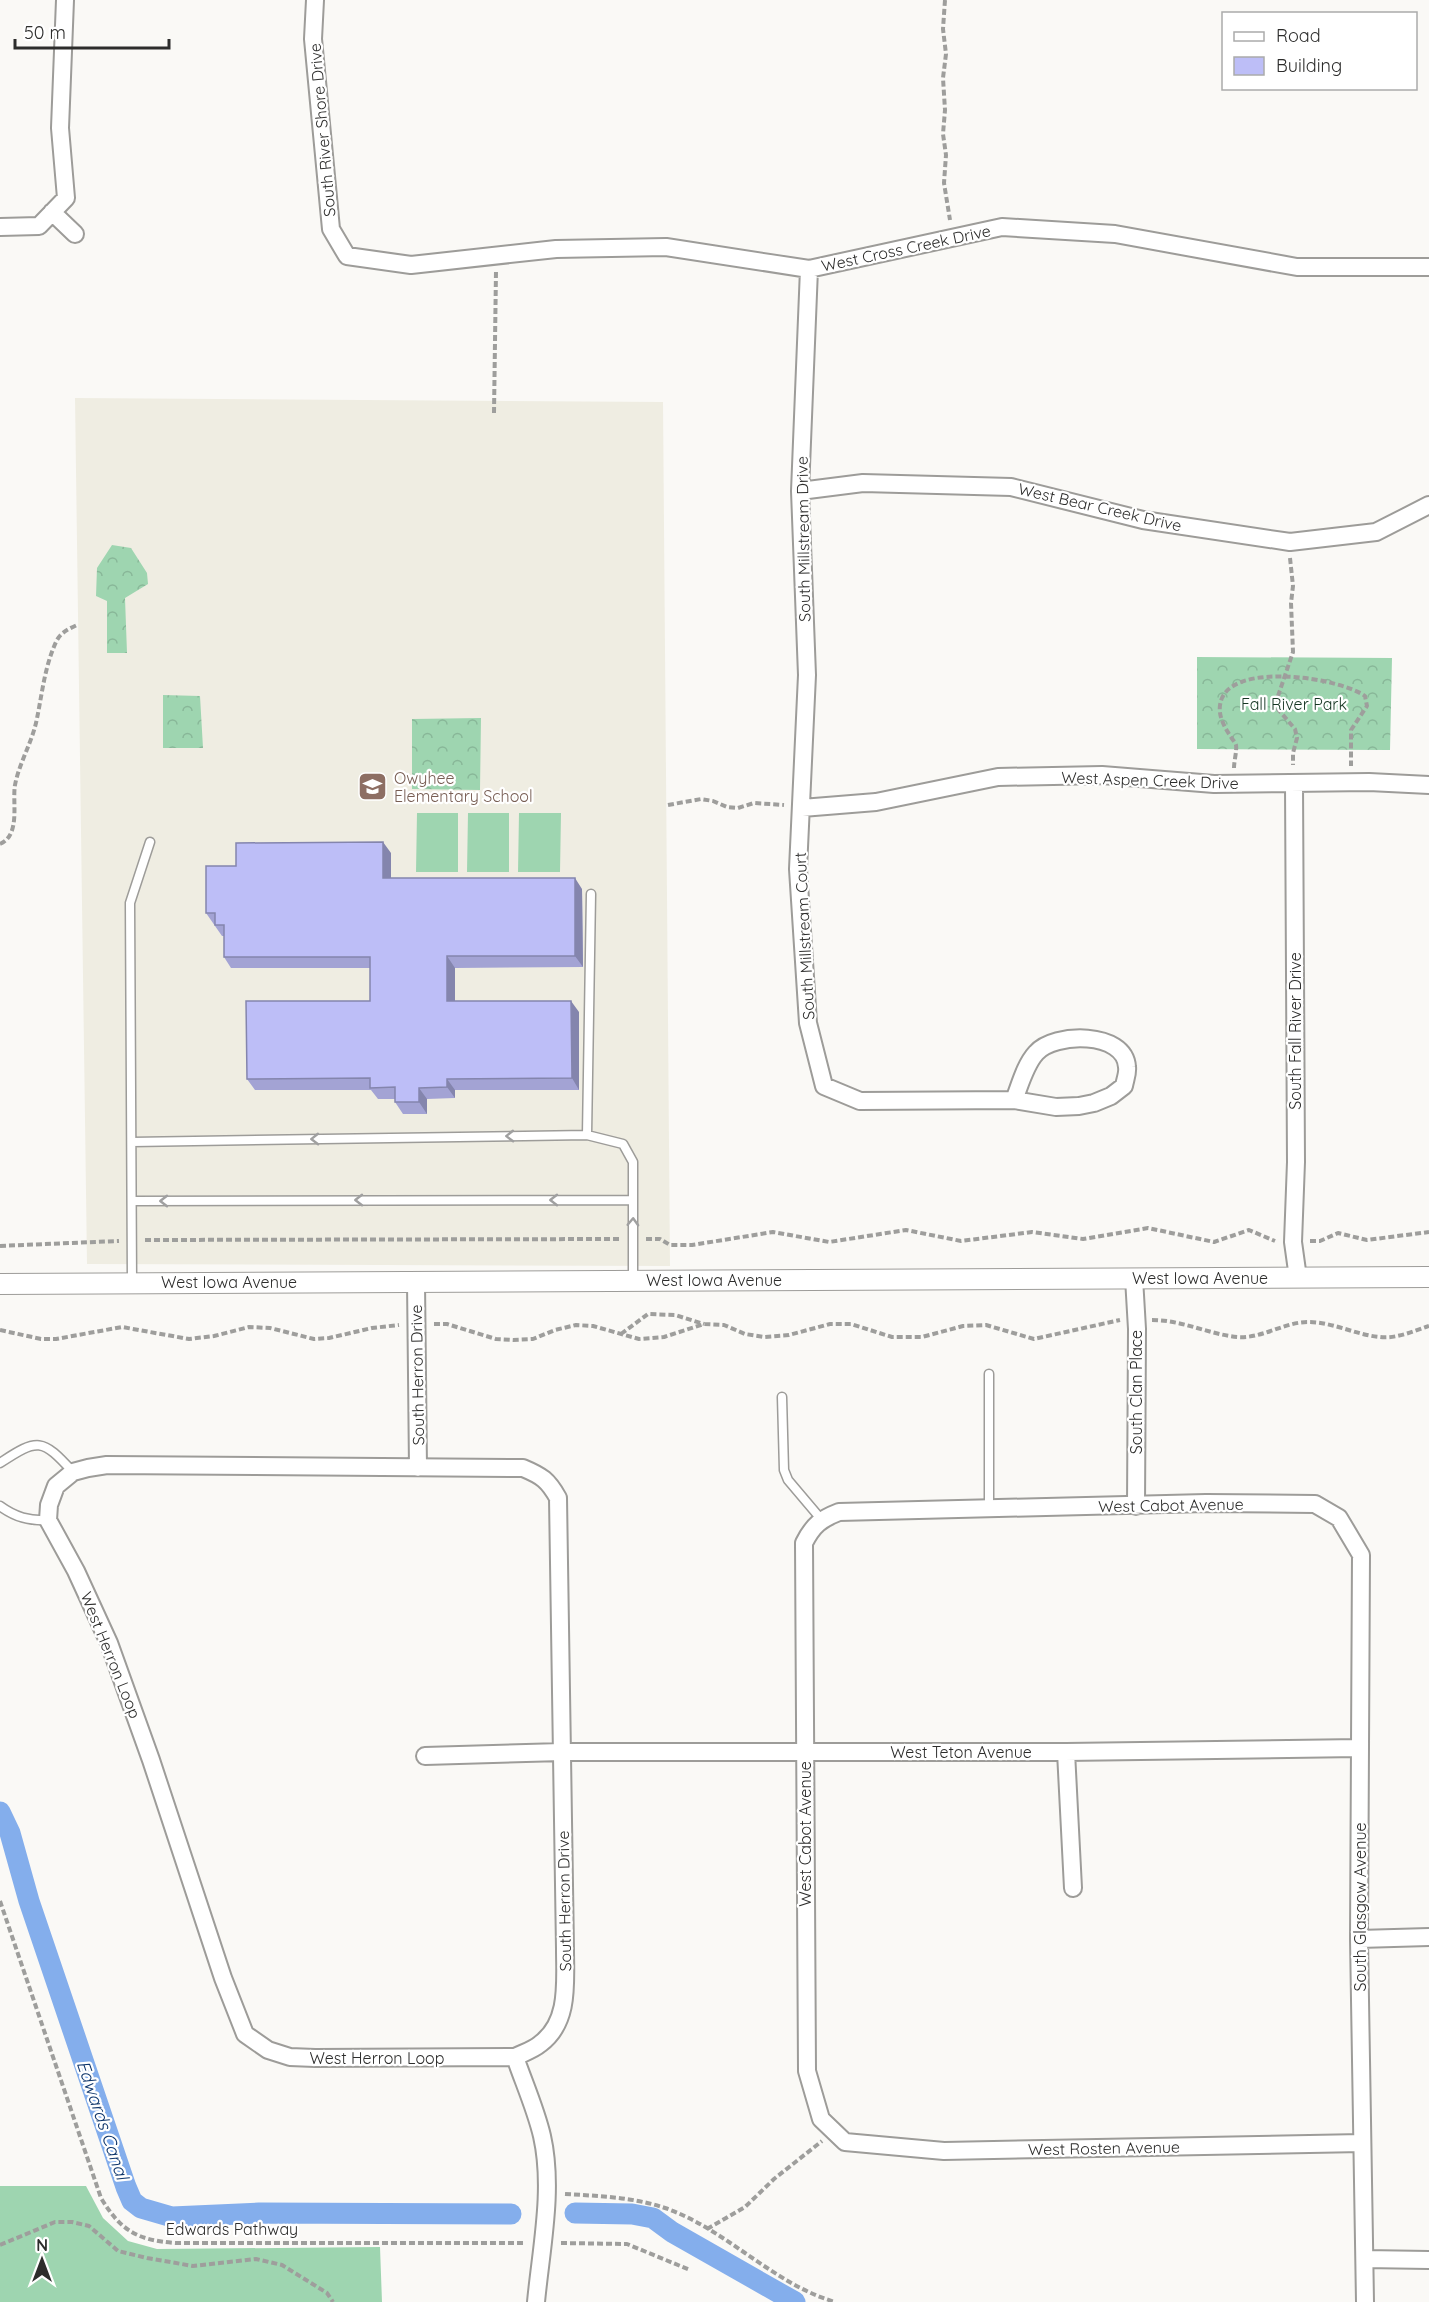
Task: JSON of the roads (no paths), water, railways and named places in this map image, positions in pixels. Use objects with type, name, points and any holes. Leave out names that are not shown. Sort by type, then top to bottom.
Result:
[{"type":"street","points":[[0,227],[39,226],[66,198],[60,128],[65,0]]},
{"type":"street","name":"South River Shore Drive","points":[[315,0],[313,39],[331,229],[347,256]]},
{"type":"street","points":[[52,212],[75,234]]},
{"type":"street","name":"West Cross Creek Drive","points":[[347,256],[411,265],[556,249],[666,247],[809,269],[1002,227],[1115,234],[1297,267],[1429,267]]},
{"type":"street","name":"South Millstream Drive","points":[[802,808],[807,675],[800,490],[809,269]]},
{"type":"street","name":"West Bear Creek Drive","points":[[800,490],[863,483],[1011,487],[1143,520],[1290,542],[1376,532],[1429,505]]},
{"type":"street","name":"West Aspen Creek Drive","points":[[802,808],[876,802],[998,777],[1102,775],[1234,784],[1429,785]]},
{"type":"street","name":"South Fall River Drive","points":[[1294,784],[1296,1161],[1293,1242],[1298,1278]]},
{"type":"street","name":"South Millstream Court","points":[[802,808],[798,868],[808,1023],[825,1086],[860,1101],[1014,1100]]},
{"type":"street","points":[[1081,1038],[1098,1040],[1110,1044],[1122,1054],[1127,1067],[1124,1086],[1111,1096],[1094,1103],[1056,1107],[1014,1100],[1028,1064],[1036,1052],[1046,1044],[1081,1038]]},
{"type":"street","name":"West Iowa Avenue","points":[[0,1284],[1429,1277]]},
{"type":"street","name":"South Clan Place","points":[[1134,1278],[1136,1506]]},
{"type":"street","name":"South Herron Drive","points":[[416,1282],[418,1468],[523,1468],[542,1476],[558,1498],[564,2002],[556,2028],[540,2044],[515,2057]]},
{"type":"street","points":[[48,1520],[49,1504],[56,1486],[73,1472],[88,1468],[107,1466],[418,1468]]},
{"type":"street","name":"West Cabot Avenue","points":[[839,2136],[820,2119],[807,2071],[804,1543],[811,1530],[820,1519],[839,1512],[1206,1503],[1315,1504],[1339,1518]]},
{"type":"street","name":"South Glasgow Avenue","points":[[1339,1518],[1361,1555],[1359,1939],[1365,2302]]},
{"type":"street","name":"West Herron Loop","points":[[48,1520],[76,1571],[109,1643],[244,2034],[268,2050],[290,2057],[515,2057]]},
{"type":"street","name":"West Teton Avenue","points":[[425,1756],[562,1752],[1066,1752],[1359,1748]]},
{"type":"street","points":[[1066,1752],[1073,1888]]},
{"type":"street","points":[[1359,1939],[1429,1937]]},
{"type":"street","points":[[515,2057],[542,2136],[546,2192],[536,2302]]},
{"type":"street","name":"West Rosten Avenue","points":[[839,2136],[944,2151],[1362,2143]]},
{"type":"street","points":[[1365,2259],[1429,2260]]},
{"type":"lane","points":[[132,1283],[130,903],[150,842]]},
{"type":"lane","points":[[587,1135],[591,894]]},
{"type":"lane","points":[[132,1142],[587,1135],[623,1144],[633,1161],[633,1280]]},
{"type":"lane","points":[[132,1201],[633,1200]]},
{"type":"lane","points":[[989,1374],[990,1509]]},
{"type":"lane","points":[[782,1397],[784,1470],[788,1480],[820,1519]]},
{"type":"lane","points":[[0,1463],[30,1444],[40,1445],[55,1453],[73,1472]]},
{"type":"lane","points":[[0,1506],[14,1516],[48,1520]]},
{"type":"waterway","name":"Edwards Canal","points":[[0,1812],[10,1833],[29,1901],[132,2201],[141,2208],[172,2217],[259,2213],[511,2214]]},
{"type":"waterway","name":"Edwards Canal","points":[[575,2213],[632,2214],[653,2218],[672,2232],[795,2302]]},
{"type":"place","name":"Owyhee Elementary School","points":[[373,787]]},
{"type":"park label","name":"Fall River Park","points":[[1294,704]]}]
